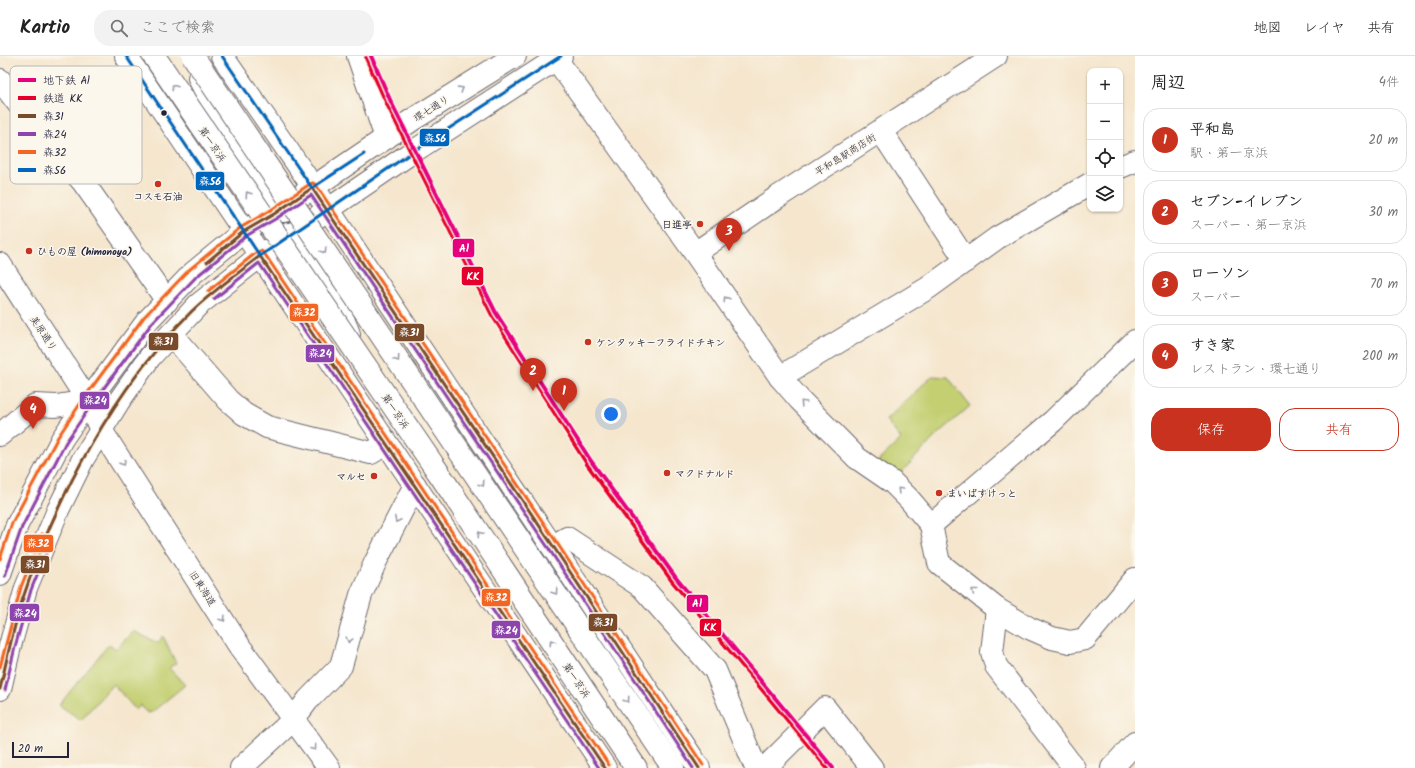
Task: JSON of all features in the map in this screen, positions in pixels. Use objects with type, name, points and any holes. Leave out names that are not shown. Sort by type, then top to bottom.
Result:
[{"type":"main road","points":[[126,56],[133,66]]},
{"type":"main road","name":"第一京浜","points":[[154,56],[436,469],[636,768]]},
{"type":"main road","points":[[187,56],[216,112],[335,298],[369,386],[373,423]]},
{"type":"main road","points":[[193,56],[673,768]]},
{"type":"main road","points":[[222,56],[328,210],[554,546],[699,768]]},
{"type":"main road","points":[[358,56],[386,138]]},
{"type":"main road","name":"環七通り","points":[[0,574],[17,525],[62,439],[148,320],[193,273],[243,232],[278,211],[412,120],[515,56]]},
{"type":"main road","name":"平和島駅商店街","points":[[695,253],[776,198],[996,56]]},
{"type":"main road","points":[[0,689],[26,588],[58,510],[83,459],[131,383],[171,334],[198,305],[260,256],[411,153],[558,58],[780,377],[799,399],[857,458],[892,482],[930,524],[939,563],[997,609],[1029,628],[1052,638],[1070,642],[1085,639],[1135,579]]},
{"type":"main road","points":[[0,80],[10,93]]},
{"type":"main road","points":[[142,80],[605,768]]},
{"type":"main road","points":[[881,131],[966,261]]},
{"type":"main road","points":[[1123,166],[1135,161]]},
{"type":"main road","points":[[84,184],[167,301]]},
{"type":"main road","points":[[780,377],[928,288],[997,238],[1087,186]]},
{"type":"main road","name":"美原通り","points":[[0,265],[88,401]]},
{"type":"main road","points":[[171,334],[228,400],[244,414],[267,427],[371,453],[386,444]]},
{"type":"main road","points":[[930,524],[1053,421],[1135,341]]},
{"type":"main road","points":[[0,435],[35,404],[56,406],[88,401]]},
{"type":"main road","name":"旧東海道","points":[[88,401],[101,430],[240,647],[329,768]]},
{"type":"main road","points":[[241,768],[293,720],[308,700],[342,666],[361,595],[375,563],[415,485]]},
{"type":"main road","points":[[554,546],[567,538],[642,587],[715,670],[756,768]]},
{"type":"main road","points":[[997,609],[992,652],[996,666],[1074,768]]},
{"type":"main road","points":[[765,768],[825,708],[872,768]]},
{"type":"main road","points":[[1112,768],[1135,743]]},
{"type":"green space","points":[[932,376],[948,377],[970,406],[934,438],[892,482],[871,468],[901,439],[886,420]]},
{"type":"green space","points":[[133,631],[158,643],[163,636],[176,663],[169,668],[185,685],[152,712],[147,713],[141,705],[136,710],[113,684],[81,720],[59,705],[109,644],[116,649]]},
{"type":"metro line","name":"Al","points":[[371,56],[391,102],[496,313],[591,461],[676,578],[833,768]]},
{"type":"rail line","name":"KK","points":[[366,58],[387,104],[492,315],[587,464],[672,581],[827,768]]},
{"type":"transit line","name":"森56","points":[[126,56],[133,66]]},
{"type":"transit line","name":"森56","points":[[222,56],[312,188],[364,154]]},
{"type":"transit line","name":"森56","points":[[142,80],[260,256],[411,153],[561,56]]},
{"type":"transit line","name":"森32","points":[[0,559],[12,523],[58,437],[84,398],[144,317],[189,270],[240,228],[313,183],[316,185],[557,543],[703,765]]},
{"type":"transit line","name":"森31","points":[[312,188],[553,546],[699,768]]},
{"type":"transit line","name":"森31","points":[[207,262],[243,232],[274,214],[312,188]]},
{"type":"transit line","name":"森24","points":[[5,576],[22,527],[66,442],[152,323],[196,277],[246,236],[277,218],[311,195],[549,549],[693,768]]},
{"type":"transit line","name":"森32","points":[[208,291],[257,252],[261,251],[264,253],[609,765]]},
{"type":"transit line","name":"森31","points":[[260,256],[605,768]]},
{"type":"transit line","name":"森31","points":[[0,689],[16,621],[37,560],[52,521],[91,445],[113,409],[164,341],[192,311],[260,256]]},
{"type":"transit line","name":"森24","points":[[214,299],[259,263],[599,768]]},
{"type":"transit line","name":"森32","points":[[0,667],[21,587],[42,534]]},
{"type":"transit line","name":"森24","points":[[5,690],[31,590],[52,538]]},
{"type":"place","name":"コスモ石油","points":[[158,184]]},
{"type":"place","name":"日進亭","points":[[700,224]]},
{"type":"place","name":"ひもの屋 (himonoya)","points":[[29,251]]},
{"type":"place","name":"ローソン","points":[[729,251]]},
{"type":"place","name":"ケンタッキーフライドチキン","points":[[588,342]]},
{"type":"place","name":"セブン-イレブン","points":[[533,391]]},
{"type":"place","name":"平和島","points":[[564,411]]},
{"type":"place","name":"すき家","points":[[33,429]]},
{"type":"place","name":"マクドナルド","points":[[667,473]]},
{"type":"place","name":"マルセ","points":[[374,476]]},
{"type":"place","name":"まいばすけっと","points":[[939,493]]}]
